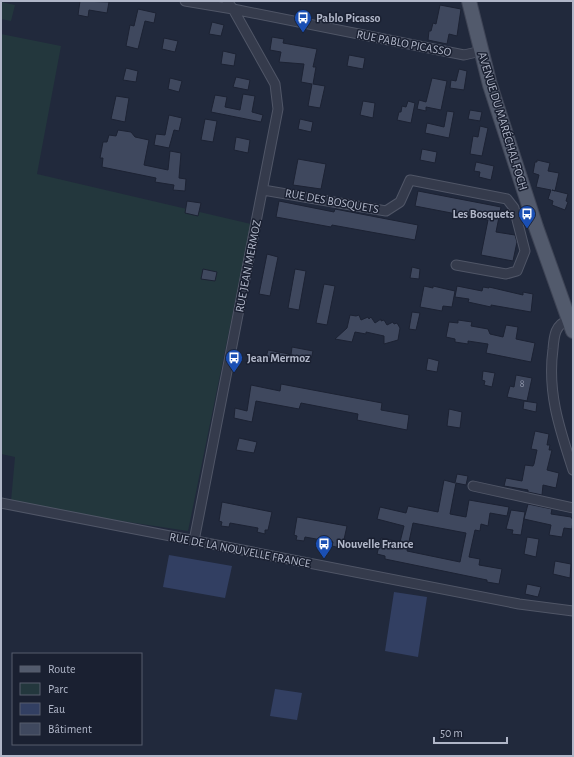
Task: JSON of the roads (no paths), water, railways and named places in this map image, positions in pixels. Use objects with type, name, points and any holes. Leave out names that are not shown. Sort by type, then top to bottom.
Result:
[{"type":"main road","name":"AVENUE DU MARÉCHAL FOCH","points":[[469,1],[490,85],[536,227],[571,325]]},
{"type":"street","name":"RUE PABLO PICASSO","points":[[185,1],[233,9],[464,55],[481,51]]},
{"type":"street","name":"RUE JEAN MERMOZ","points":[[194,541],[278,109],[275,84],[233,9],[226,1]]},
{"type":"street","name":"RUE DES BOSQUETS","points":[[262,190],[386,211],[400,202],[410,180],[507,199],[514,208],[525,251],[517,271],[506,274],[456,265]]},
{"type":"street","points":[[571,325],[563,321],[558,326],[554,336],[551,361],[551,380],[557,422],[573,470]]},
{"type":"street","points":[[473,486],[573,508]]},
{"type":"street","name":"RUE DE LA NOUVELLE FRANCE","points":[[1,503],[519,604],[573,611]]},
{"type":"water","points":[[169,555],[232,566],[225,598],[163,587]]},
{"type":"water","points":[[394,592],[427,597],[418,657],[385,651]]},
{"type":"water","points":[[275,689],[302,693],[297,720],[270,716]]},
{"type":"place","name":"Pablo Picasso","points":[[303,33]]},
{"type":"place","name":"Les Bosquets","points":[[527,229]]},
{"type":"place","name":"Jean Mermoz","points":[[234,373]]},
{"type":"place","name":"Nouvelle France","points":[[324,559]]}]
